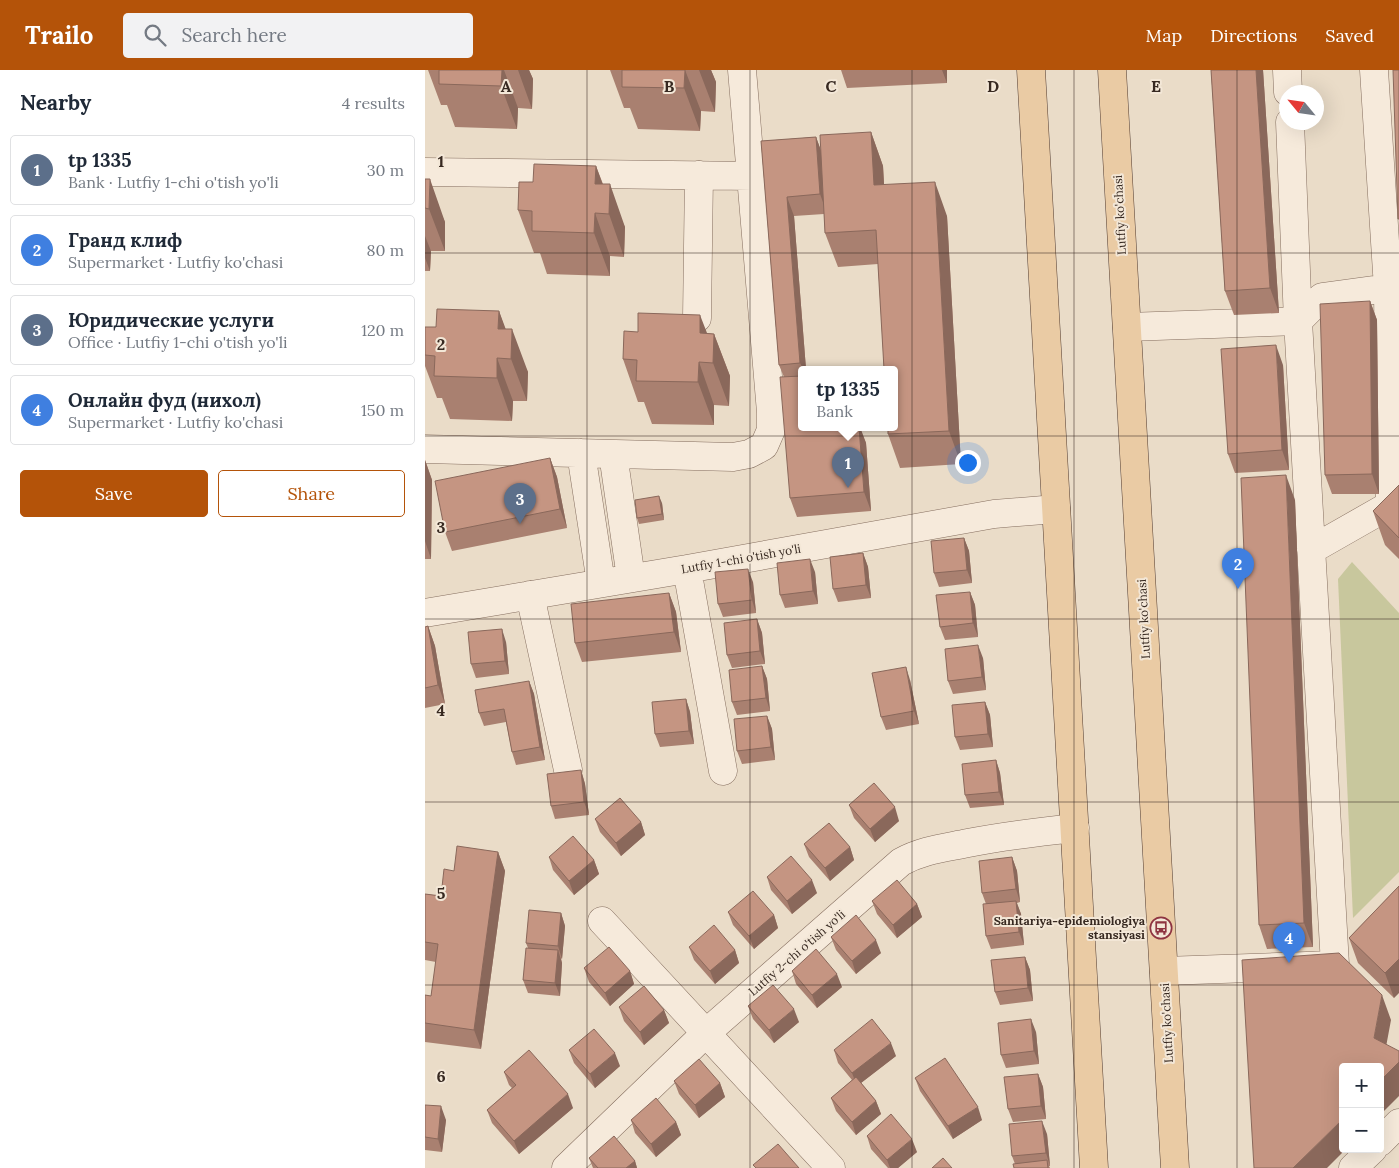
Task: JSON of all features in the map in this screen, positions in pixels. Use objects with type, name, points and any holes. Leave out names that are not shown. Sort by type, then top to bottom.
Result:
[{"type":"main road","points":[[1031,70],[1094,1168]]},
{"type":"main road","name":"Lutfiy ko'chasi","points":[[1112,70],[1175,1168]]},
{"type":"street","points":[[425,449],[733,457],[749,454],[764,446],[771,430],[771,412],[742,70]]},
{"type":"street","points":[[1287,70],[1288,85]]},
{"type":"street","points":[[1311,550],[1390,505],[1394,289],[1375,70]]},
{"type":"street","points":[[1164,971],[1335,965],[1297,321],[1289,130]]},
{"type":"street","points":[[425,172],[752,176]]},
{"type":"street","points":[[697,318],[699,175]]},
{"type":"street","points":[[1127,327],[1297,321],[1321,297],[1394,289]]},
{"type":"street","points":[[581,453],[601,583]]},
{"type":"street","points":[[613,454],[631,578]]},
{"type":"street","name":"Lutfiy 1-chi o'tish yo'li","points":[[425,613],[687,569],[994,514],[1057,510]]},
{"type":"street","points":[[687,569],[723,771]]},
{"type":"street","points":[[530,595],[568,770]]},
{"type":"street","name":"Lutfiy 2-chi o'tish yo'li","points":[[566,1168],[706,1034],[901,862],[917,853],[940,848],[1020,833],[1075,828]]},
{"type":"street","points":[[602,921],[831,1168]]},
{"type":"street","points":[[1384,1138],[1399,1123]]},
{"type":"street","points":[[1353,1168],[1369,1153]]},
{"type":"green space","points":[[1352,562],[1399,613],[1399,872],[1353,918],[1338,579]]},
{"type":"building","points":[[439,70],[502,70],[501,86],[439,84]]},
{"type":"building","points":[[622,70],[685,70],[684,88],[622,87]]},
{"type":"building","points":[[1211,70],[1256,70],[1270,288],[1225,291]]},
{"type":"building","points":[[1393,70],[1399,70],[1399,219],[1398,219]]},
{"type":"building","points":[[871,132],[874,185],[935,182],[949,431],[888,434],[888,431],[898,431],[898,366],[884,366],[876,230],[825,233],[820,135]]},
{"type":"building","points":[[816,137],[820,194],[787,197],[800,363],[779,365],[761,141]]},
{"type":"building","points":[[534,164],[596,166],[595,184],[610,184],[609,214],[595,213],[594,233],[532,231],[532,211],[518,210],[519,182],[533,182]]},
{"type":"building","points":[[425,179],[430,179],[429,209],[425,208]]},
{"type":"building","points":[[1370,301],[1372,474],[1325,475],[1320,304]]},
{"type":"building","points":[[437,309],[499,311],[498,329],[512,329],[511,359],[497,358],[497,378],[434,376],[435,356],[425,355],[425,327],[436,327]]},
{"type":"building","points":[[638,313],[700,315],[700,333],[714,334],[713,363],[699,362],[698,382],[636,381],[637,360],[623,359],[624,331],[638,332]]},
{"type":"building","points":[[1276,345],[1282,450],[1228,454],[1221,349]]},
{"type":"building","points":[[798,376],[798,431],[859,431],[864,492],[790,498],[780,377]]},
{"type":"building","points":[[550,458],[560,509],[445,532],[435,481]]},
{"type":"building","points":[[1286,475],[1304,923],[1259,925],[1241,478]]},
{"type":"building","points":[[1399,485],[1399,538],[1373,511]]},
{"type":"building","points":[[659,496],[662,514],[637,518],[635,500]]},
{"type":"building","points":[[964,538],[967,570],[934,573],[931,541]]},
{"type":"building","points":[[863,553],[866,585],[833,589],[830,557]]},
{"type":"building","points":[[810,559],[813,591],[780,595],[777,563]]},
{"type":"building","points":[[748,569],[752,600],[718,604],[715,572]]},
{"type":"building","points":[[970,592],[973,623],[940,627],[936,595]]},
{"type":"building","points":[[669,593],[674,632],[575,643],[571,604]]},
{"type":"building","points":[[757,619],[760,651],[727,655],[724,623]]},
{"type":"building","points":[[428,626],[438,685],[425,688],[425,627]]},
{"type":"building","points":[[502,629],[505,661],[471,664],[468,632]]},
{"type":"building","points":[[978,645],[982,677],[948,681],[945,649]]},
{"type":"building","points":[[762,666],[766,698],[732,702],[729,670]]},
{"type":"building","points":[[906,667],[914,711],[881,717],[872,673]]},
{"type":"building","points":[[529,681],[540,747],[512,752],[504,709],[479,713],[475,690]]},
{"type":"building","points":[[686,699],[689,731],[655,734],[652,702]]},
{"type":"building","points":[[985,702],[988,734],[955,737],[952,705]]},
{"type":"building","points":[[767,716],[771,747],[737,751],[734,719]]},
{"type":"building","points":[[996,760],[999,792],[965,795],[962,764]]},
{"type":"building","points":[[581,770],[584,802],[551,806],[547,774]]},
{"type":"building","points":[[874,783],[895,807],[870,829],[849,805]]},
{"type":"building","points":[[620,798],[641,822],[616,843],[595,819]]},
{"type":"building","points":[[829,823],[850,847],[825,868],[804,844]]},
{"type":"building","points":[[573,836],[594,860],[569,881],[549,857]]},
{"type":"building","points":[[457,846],[498,852],[474,1030],[425,1023],[425,995],[431,996],[438,944],[425,942],[425,894],[441,896],[444,869],[454,871]]},
{"type":"building","points":[[791,856],[812,880],[787,901],[767,877]]},
{"type":"building","points":[[1012,857],[1016,889],[982,893],[979,861]]},
{"type":"building","points":[[897,880],[917,904],[893,925],[872,901]]},
{"type":"building","points":[[1399,886],[1399,959],[1385,973],[1349,938]]},
{"type":"building","points":[[753,891],[774,915],[749,936],[728,912]]},
{"type":"building","points":[[1016,901],[1019,932],[986,936],[983,904]]},
{"type":"building","points":[[529,910],[561,913],[558,946],[526,943]]},
{"type":"building","points":[[856,915],[876,940],[852,961],[831,937]]},
{"type":"building","points":[[714,925],[735,950],[710,971],[689,947]]},
{"type":"building","points":[[609,947],[630,971],[605,993],[584,968]]},
{"type":"building","points":[[526,948],[558,950],[555,983],[523,980]]},
{"type":"building","points":[[816,949],[837,974],[812,995],[792,971]]},
{"type":"building","points":[[1339,953],[1382,995],[1374,1038],[1399,1051],[1399,1062],[1384,1077],[1384,1063],[1339,1063],[1339,1123],[1293,1168],[1254,1168],[1242,960]]},
{"type":"building","points":[[1025,957],[1028,988],[995,992],[991,960]]},
{"type":"building","points":[[773,985],[794,1009],[769,1030],[748,1006]]},
{"type":"building","points":[[644,986],[664,1010],[640,1032],[619,1007]]},
{"type":"building","points":[[872,1019],[891,1043],[852,1073],[834,1050]]},
{"type":"building","points":[[1031,1019],[1034,1051],[1001,1055],[998,1023]]},
{"type":"building","points":[[594,1029],[615,1053],[590,1074],[569,1050]]},
{"type":"building","points":[[529,1050],[568,1094],[514,1141],[487,1110],[516,1085],[504,1072]]},
{"type":"building","points":[[945,1058],[978,1107],[948,1126],[915,1078]]},
{"type":"building","points":[[699,1059],[720,1083],[695,1105],[674,1081]]},
{"type":"building","points":[[1038,1074],[1041,1106],[1008,1109],[1004,1077]]},
{"type":"building","points":[[856,1077],[876,1101],[852,1122],[831,1098]]},
{"type":"building","points":[[656,1098],[676,1122],[651,1144],[631,1120]]},
{"type":"building","points":[[425,1105],[441,1106],[438,1139],[425,1137]]},
{"type":"building","points":[[891,1114],[912,1139],[887,1160],[867,1136]]},
{"type":"building","points":[[1042,1121],[1046,1153],[1012,1156],[1009,1124]]},
{"type":"building","points":[[614,1136],[635,1161],[626,1168],[598,1168],[589,1158]]},
{"type":"building","points":[[778,1144],[799,1168],[756,1168],[753,1165]]},
{"type":"building","points":[[943,1158],[952,1168],[932,1168]]},
{"type":"building","points":[[1047,1160],[1048,1168],[1014,1168],[1013,1164]]},
{"type":"place","name":"tp 1335","points":[[848,488]]},
{"type":"place","name":"Юридические услуги","points":[[520,524]]},
{"type":"place","name":"Гранд клиф","points":[[1238,589]]},
{"type":"place","name":"Sanitariya-epidemiologiya stansiyasi","points":[[1161,928]]},
{"type":"place","name":"Онлайн фуд (нихол)","points":[[1289,963]]}]
